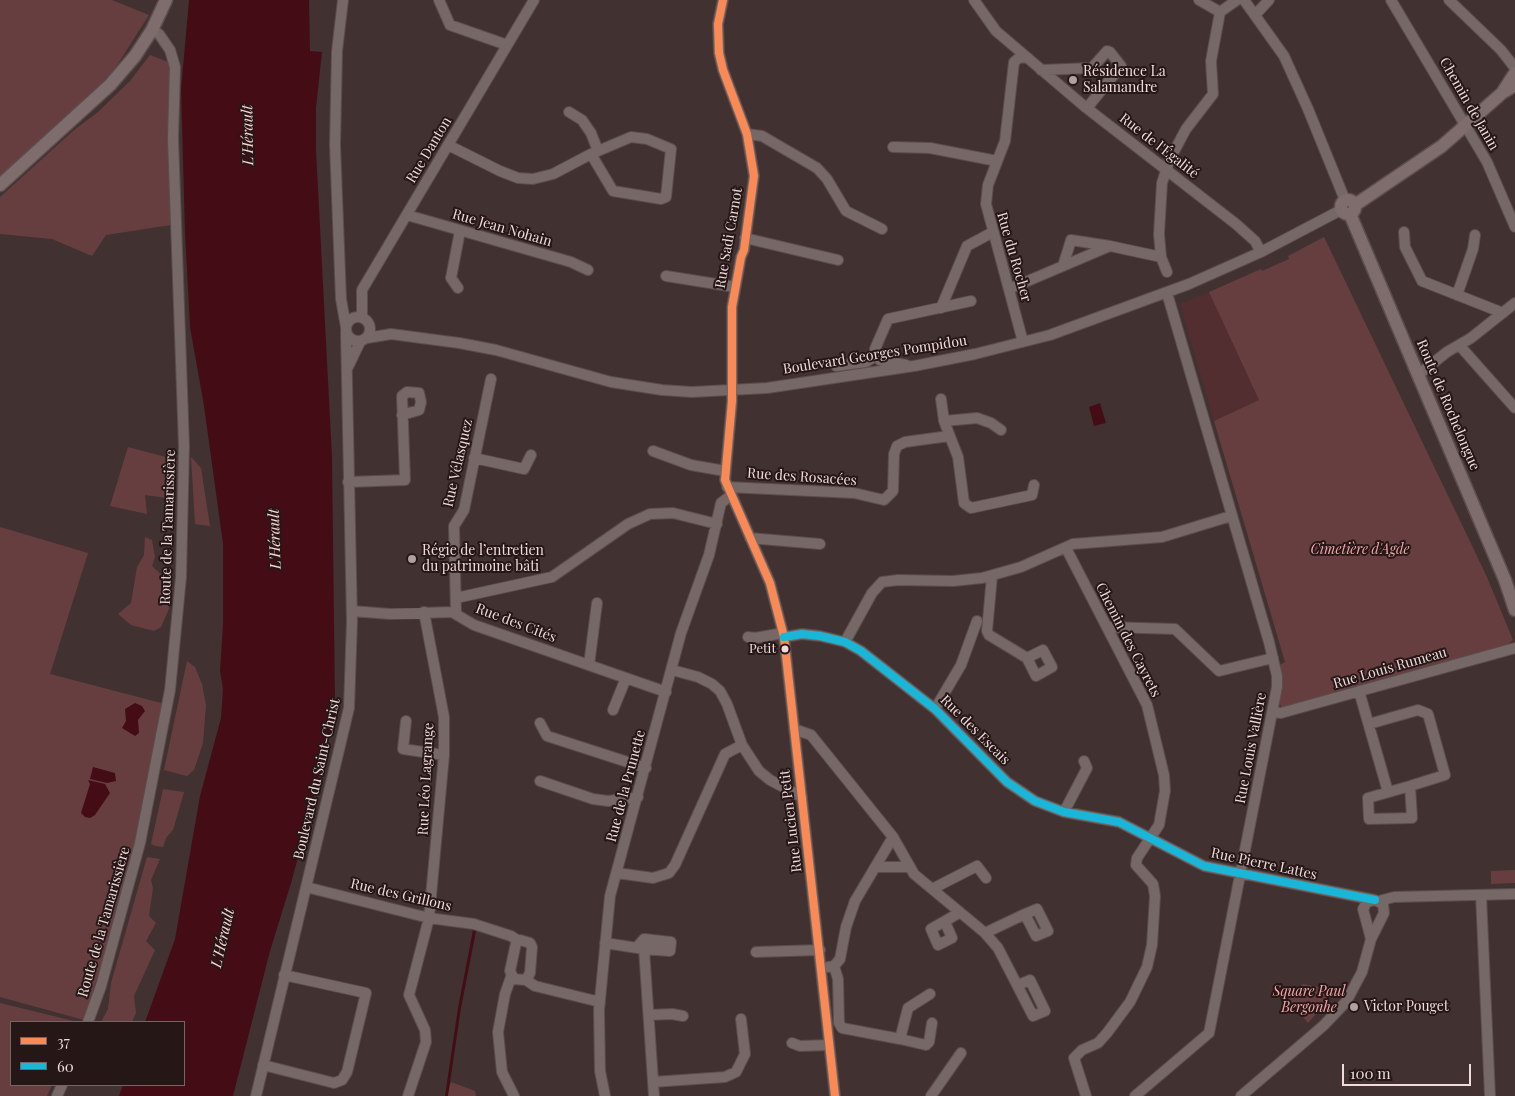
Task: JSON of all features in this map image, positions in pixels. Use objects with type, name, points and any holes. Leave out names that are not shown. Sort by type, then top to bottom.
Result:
[{"type":"main road","points":[[0,186],[110,84],[135,56],[152,30],[166,0]]},
{"type":"main road","name":"Boulevard Georges Pompidou","points":[[1348,207],[1415,166],[1466,126],[1502,92],[1515,73]]},
{"type":"main road","name":"Boulevard Georges Pompidou","points":[[1502,92],[1515,85]]},
{"type":"main road","name":"Route de Rochelongue","points":[[1348,207],[1515,610]]},
{"type":"street","name":"Boulevard du Saint-Christ","points":[[256,1096],[349,708],[352,611],[346,330],[341,299],[335,145],[336,51],[344,0]]},
{"type":"street","points":[[440,0],[450,24],[507,45]]},
{"type":"street","name":"Rue Danton","points":[[365,320],[362,290],[534,0]]},
{"type":"street","name":"Rue Sadi Carnot","points":[[723,0],[718,24],[720,61],[747,134],[754,176],[731,318],[732,391],[725,471],[728,491]]},
{"type":"street","name":"Rue de l'Égalité","points":[[974,0],[990,26],[1088,108],[1236,224],[1255,241],[1261,252]]},
{"type":"street","points":[[1199,0],[1220,12]]},
{"type":"street","points":[[1166,272],[1161,257],[1159,209],[1167,169],[1186,129],[1213,94],[1211,61],[1220,12],[1237,0]]},
{"type":"street","name":"Route de Rochelongue","points":[[1244,0],[1256,14],[1284,56],[1348,207]]},
{"type":"street","points":[[1256,14],[1269,0]]},
{"type":"street","name":"Chemin de Janin","points":[[1391,0],[1487,162],[1515,227]]},
{"type":"street","points":[[1449,0],[1501,50],[1515,68]]},
{"type":"street","name":"Route de la Tamarissière","points":[[88,1021],[101,986],[140,842],[170,690],[182,577],[184,446],[174,140],[176,67],[170,50],[159,34],[152,30]]},
{"type":"street","name":"Rue du Rocher","points":[[1007,40],[1011,60],[1014,62],[1005,141],[988,185],[987,211],[1023,342]]},
{"type":"street","points":[[1501,50],[1515,56]]},
{"type":"street","points":[[1041,70],[1092,68],[1107,51],[1110,52],[1121,66],[1088,108]]},
{"type":"street","points":[[1014,62],[1020,57],[1028,58]]},
{"type":"street","points":[[448,145],[518,178],[534,179],[552,174],[594,152],[631,138],[647,139],[671,149],[666,197],[661,199],[613,191],[594,152],[591,133],[582,120],[569,112]]},
{"type":"street","points":[[747,134],[762,136],[817,168],[828,179],[846,211],[882,229]]},
{"type":"street","points":[[893,147],[930,148],[997,161]]},
{"type":"street","name":"Boulevard Georges Pompidou","points":[[365,320],[391,334],[496,350],[611,382],[692,392],[732,391],[914,366],[1023,342],[1167,293],[1261,252],[1348,207]]},
{"type":"street","name":"Rue Jean Nohain","points":[[406,216],[571,262],[588,270]]},
{"type":"street","points":[[458,288],[451,278],[460,231]]},
{"type":"street","points":[[942,308],[967,246],[993,232]]},
{"type":"street","points":[[1404,232],[1405,247],[1422,281],[1503,313]]},
{"type":"street","points":[[1457,295],[1473,249],[1475,235]]},
{"type":"street","points":[[745,238],[838,260]]},
{"type":"street","points":[[1063,266],[1071,240],[1161,257]]},
{"type":"street","points":[[1009,289],[1110,246]]},
{"type":"street","points":[[666,276],[735,287]]},
{"type":"street","name":"Rue Louis Vallière","points":[[1135,1096],[1209,1033],[1273,712],[1277,676],[1167,293]]},
{"type":"street","points":[[875,356],[875,349],[888,319],[972,301]]},
{"type":"street","points":[[1418,374],[1446,352],[1460,346],[1515,303]]},
{"type":"street","points":[[354,318],[365,320],[370,331],[363,340],[350,338],[346,330],[354,318]]},
{"type":"street","name":"Boulevard Georges Pompidou","points":[[363,340],[391,334]]},
{"type":"street","name":"Boulevard du Saint-Christ","points":[[346,373],[363,340]]},
{"type":"street","points":[[1460,346],[1515,408]]},
{"type":"street","points":[[836,366],[866,362],[875,356]]},
{"type":"street","points":[[875,356],[880,360],[914,366]]},
{"type":"street","name":"Rue Vélasquez","points":[[456,613],[454,526],[464,510],[491,379]]},
{"type":"street","points":[[941,398],[944,421],[958,457],[964,503],[971,508],[1032,495],[1034,485]]},
{"type":"street","points":[[348,482],[405,480],[402,415]]},
{"type":"street","points":[[944,421],[977,418],[991,423],[1001,430]]},
{"type":"street","name":"Rue des Rosacées","points":[[728,491],[854,493],[884,500],[893,491],[894,454],[897,446],[905,442],[949,436]]},
{"type":"street","points":[[653,451],[691,465],[725,471]]},
{"type":"street","points":[[474,458],[524,469],[531,455]]},
{"type":"street","name":"Rue de la Prunette","points":[[604,1096],[600,1071],[600,1002],[610,896],[681,633],[708,560],[721,503],[728,491]]},
{"type":"street","name":"Rue Lucien Petit","points":[[728,491],[770,583],[783,635],[835,1096]]},
{"type":"street","points":[[456,598],[552,577],[628,524],[650,514],[673,513],[717,524]]},
{"type":"street","points":[[845,642],[872,593],[882,582],[898,580],[962,581],[992,576],[1021,567],[1073,544],[1162,537],[1232,516]]},
{"type":"street","points":[[750,538],[820,544]]},
{"type":"street","name":"Chemin des Cayrets","points":[[1066,548],[1147,705],[1164,774],[1165,790],[1159,825],[1152,838],[1136,858],[1136,865],[1153,884],[1155,896],[1153,936],[1147,967],[1130,1002],[1107,1033],[1098,1043],[1077,1054],[1074,1063],[1086,1096]]},
{"type":"street","points":[[992,576],[987,631],[990,635],[1027,658]]},
{"type":"street","points":[[589,665],[597,603]]},
{"type":"street","name":"Rue des Cités","points":[[352,611],[384,614],[456,613],[474,625],[666,692]]},
{"type":"street","name":"Rue Léo Lagrange","points":[[408,1096],[426,1042],[425,1030],[409,995],[429,918],[444,755],[444,716],[424,612]]},
{"type":"street","points":[[935,709],[962,665],[977,621]]},
{"type":"street","points":[[1107,627],[1176,629],[1219,671],[1273,658]]},
{"type":"street","name":"Rue des Escais","points":[[783,635],[802,634],[845,642],[885,668],[935,709],[1007,782],[1035,801],[1064,812],[1119,822],[1152,838]]},
{"type":"street","points":[[748,636],[756,638],[783,635]]},
{"type":"street","name":"Rue Louis Rumeau","points":[[1273,712],[1295,709],[1515,648]]},
{"type":"street","points":[[672,670],[698,677],[712,684],[720,691],[727,704],[742,745],[765,776],[802,797]]},
{"type":"street","points":[[613,710],[626,678]]},
{"type":"street","points":[[1359,691],[1388,792]]},
{"type":"street","points":[[1369,724],[1418,710],[1428,714],[1446,775],[1368,798],[1368,820],[1412,818],[1410,786]]},
{"type":"street","points":[[406,721],[403,749],[444,755]]},
{"type":"street","points":[[540,724],[547,736],[646,768]]},
{"type":"street","points":[[794,729],[811,735],[893,837],[908,867],[959,913],[985,933],[1004,956],[1018,985]]},
{"type":"street","points":[[617,873],[653,878],[669,873],[675,865],[725,754],[742,745]]},
{"type":"street","points":[[1064,812],[1087,768],[1084,761]]},
{"type":"street","points":[[540,781],[594,799],[608,801],[638,797]]},
{"type":"street","points":[[822,968],[834,966],[840,960],[846,927],[856,901],[893,837]]},
{"type":"street","name":"Rue Pierre Lattes","points":[[1152,838],[1204,866],[1377,900],[1394,897],[1515,894]]},
{"type":"street","points":[[932,889],[977,866],[986,878]]},
{"type":"street","points":[[875,867],[908,867]]},
{"type":"street","name":"Rue des Grillons","points":[[306,887],[429,918],[474,924],[511,936],[517,940],[528,942],[532,947],[530,973],[526,980]]},
{"type":"street","name":"Rue Pierre Lattes","points":[[1347,895],[1356,900],[1364,914]]},
{"type":"street","points":[[1481,895],[1490,1096]]},
{"type":"street","points":[[1364,914],[1374,921],[1407,898]]},
{"type":"street","points":[[1244,1095],[1323,1026],[1346,1002],[1362,972],[1371,939],[1383,915],[1383,904],[1377,900],[1367,902],[1364,914],[1371,939]]},
{"type":"street","points":[[945,922],[959,913]]},
{"type":"street","points":[[985,933],[1025,914]]},
{"type":"street","points":[[514,1096],[502,1072],[498,1032],[505,994],[511,977],[517,940]]},
{"type":"street","points":[[605,943],[640,948],[648,1015],[654,1096]]},
{"type":"street","points":[[756,952],[820,950]]},
{"type":"street","points":[[834,966],[838,979],[839,1023],[842,1028],[926,1045],[932,1023]]},
{"type":"street","points":[[263,1065],[334,1083],[342,1080],[347,1072],[366,993],[284,975]]},
{"type":"street","points":[[511,977],[518,981],[526,980],[535,986],[600,1002]]},
{"type":"street","points":[[900,1039],[908,1008],[930,994]]},
{"type":"street","points":[[648,1015],[672,1014],[683,1016]]},
{"type":"street","points":[[653,1082],[725,1077],[736,1072],[745,1054],[741,1019]]},
{"type":"street","points":[[792,1044],[800,1046],[829,1045]]},
{"type":"street","points":[[931,1096],[961,1053]]},
{"type":"shaded area","points":[[1209,292],[1259,400],[1214,421],[1180,304]]},
{"type":"green space","points":[[0,0],[112,0],[149,15],[112,73],[0,179]]},
{"type":"green space","points":[[150,55],[171,63],[169,80],[171,225],[106,235],[92,256],[52,239],[0,234],[0,197],[74,130],[98,112],[130,81]]},
{"type":"green space","name":"Cimetière d'Agde","points":[[1324,237],[1487,577],[1513,640],[1507,645],[1339,691],[1283,709],[1279,703],[1282,682],[1280,665],[1285,662],[1214,421],[1259,400],[1209,292],[1289,259],[1288,256]]},
{"type":"green space","points":[[128,447],[177,460],[174,499],[145,495],[147,514],[110,506]]},
{"type":"green space","points":[[191,457],[201,468],[210,526],[195,524]]},
{"type":"green space","points":[[0,527],[88,553],[50,674],[165,704],[137,849],[84,1020],[0,997]]},
{"type":"green space","points":[[145,537],[152,540],[155,557],[152,566],[170,583],[169,609],[161,627],[154,631],[131,625],[118,614],[131,603],[137,567],[144,555]]},
{"type":"green space","points":[[187,661],[195,667],[202,684],[206,705],[203,743],[194,770],[187,776],[164,770]]},
{"type":"green space","points":[[163,789],[184,792],[173,830],[166,838],[163,847],[151,844]]},
{"type":"green space","points":[[147,857],[160,859],[151,880],[153,888],[149,916],[156,923],[146,941],[155,950],[134,996],[136,1013],[132,1021],[102,1021],[108,1009],[111,983]]},
{"type":"green space","points":[[1515,870],[1515,883],[1491,884],[1491,871]]},
{"type":"green space","name":"Square Paul Bergonhe","points":[[1303,984],[1336,991],[1308,1023],[1288,998]]},
{"type":"green space","points":[[0,1003],[74,1021],[10,1021],[10,1086],[52,1086],[47,1096],[0,1096]]},
{"type":"green space","points":[[451,1082],[475,1091],[476,1096],[446,1096]]},
{"type":"water","name":"L'Hérault","points":[[189,0],[309,0],[310,51],[322,52],[316,108],[316,150],[332,457],[334,719],[292,880],[270,951],[233,1096],[119,1096],[123,1086],[185,1086],[185,1021],[145,1021],[175,939],[200,796],[221,718],[223,689],[220,671],[223,625],[223,544],[204,406],[190,327],[181,90]]},
{"type":"water","points":[[1100,403],[1106,423],[1094,426],[1089,407]]},
{"type":"water","points":[[135,703],[142,706],[145,711],[138,720],[139,733],[135,736],[122,728],[126,721],[125,709]]},
{"type":"water","points":[[93,767],[115,773],[116,781],[107,783],[90,779]]},
{"type":"water","points":[[88,780],[105,784],[110,793],[95,815],[90,818],[85,817],[81,813],[90,784]]},
{"type":"water","points":[[473,930],[476,931],[461,1008],[448,1096],[445,1096],[458,1008]]},
{"type":"transit line","name":"37","points":[[723,0],[718,24],[719,53],[723,70],[747,134],[754,176],[744,250],[732,307],[732,401],[725,480],[770,583],[784,637],[835,1096]]},
{"type":"transit line","name":"60","points":[[784,637],[802,634],[820,636],[845,642],[861,651],[935,709],[1007,782],[1035,801],[1064,812],[1119,822],[1204,866],[1375,900]]},
{"type":"place","name":"Résidence La Salamandre","points":[[1073,80]]},
{"type":"place","name":"Régie de l’entretien du patrimoine bâti","points":[[412,559]]},
{"type":"place","name":"Petit","points":[[785,649]]},
{"type":"place","name":"Victor Pouget","points":[[1354,1007]]}]
